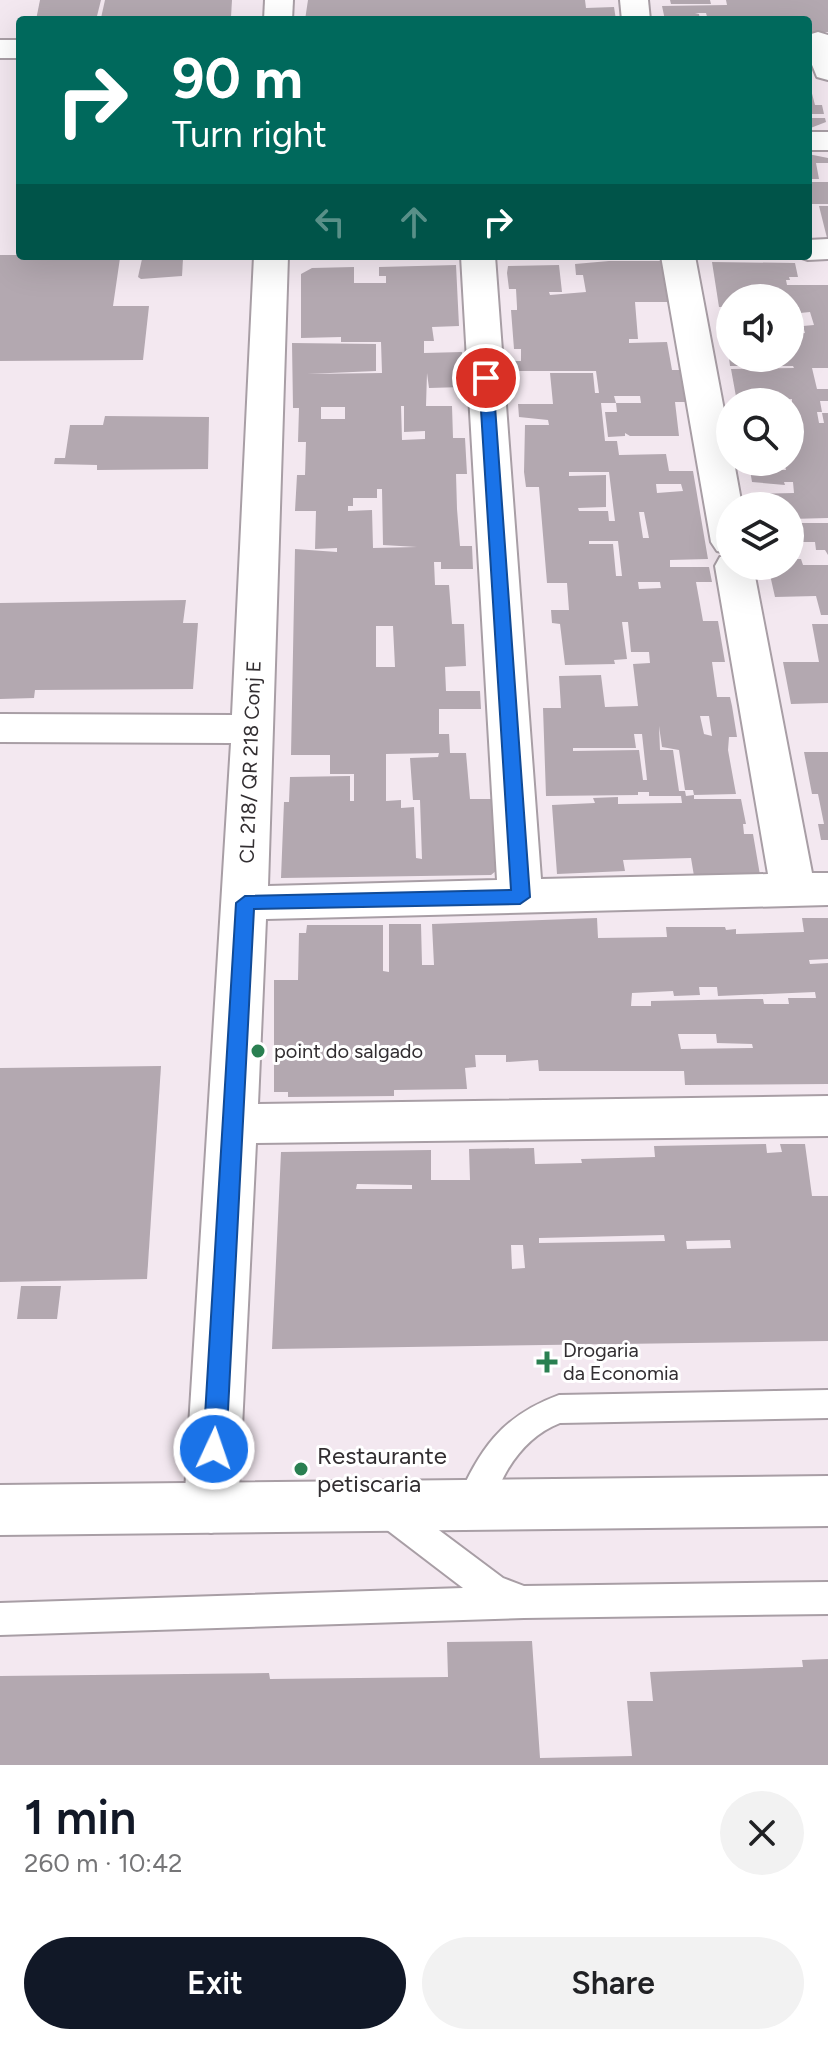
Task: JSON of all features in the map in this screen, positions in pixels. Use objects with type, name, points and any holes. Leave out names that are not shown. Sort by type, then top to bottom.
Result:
[{"type":"street","points":[[818,41],[828,71]]},
{"type":"street","name":"CL 218/ QR 218 Conj E","points":[[211,1508],[245,903],[271,260]]},
{"type":"street","points":[[478,260],[520,897]]},
{"type":"street","points":[[679,260],[721,492]]},
{"type":"street","points":[[245,903],[810,890],[737,580]]},
{"type":"street","points":[[0,728],[252,729]]},
{"type":"street","points":[[233,1124],[828,1116]]},
{"type":"street","points":[[0,1510],[828,1501]]},
{"type":"lane","points":[[471,1505],[515,1431],[535,1417],[559,1409],[828,1404]]},
{"type":"lane","points":[[381,1506],[492,1590],[524,1602]]},
{"type":"lane","points":[[0,1619],[524,1602],[828,1598]]},
{"type":"building","points":[[40,0],[101,0],[97,16],[37,16]]},
{"type":"building","points":[[105,0],[232,0],[231,16],[101,16]]},
{"type":"building","points":[[308,0],[585,0],[586,8],[614,7],[615,16],[306,16]]},
{"type":"building","points":[[670,0],[710,0],[711,4],[671,4]]},
{"type":"building","points":[[726,0],[828,0],[828,32],[812,32],[812,16],[707,16],[706,13],[695,13],[699,16],[664,16],[662,6],[727,5]]},
{"type":"building","points":[[812,94],[815,105],[822,105],[824,114],[812,114]]},
{"type":"building","points":[[812,118],[825,118],[826,122],[812,127]]},
{"type":"building","points":[[812,155],[828,158],[828,163],[816,163],[819,179],[812,179]]},
{"type":"building","points":[[812,182],[828,182],[828,204],[812,204]]},
{"type":"building","points":[[819,206],[828,206],[828,238],[827,238]]},
{"type":"building","points":[[0,255],[16,255],[16,260],[120,260],[113,306],[149,306],[143,360],[0,361]]},
{"type":"building","points":[[142,260],[183,260],[182,276],[138,277]]},
{"type":"building","points":[[662,261],[668,302],[635,302],[638,339],[629,339],[629,343],[667,342],[672,370],[680,370],[686,402],[675,402],[679,436],[630,436],[625,433],[625,436],[608,437],[605,412],[617,412],[616,403],[601,403],[605,441],[617,441],[619,455],[666,454],[669,471],[693,471],[708,559],[670,560],[670,567],[709,567],[712,582],[696,582],[703,621],[718,621],[725,662],[712,662],[717,697],[730,697],[737,737],[729,737],[728,750],[736,794],[694,795],[694,799],[741,799],[746,824],[743,824],[744,834],[753,834],[760,875],[694,876],[691,858],[623,860],[625,871],[557,874],[552,805],[595,803],[593,798],[618,797],[618,804],[682,803],[681,796],[649,796],[649,792],[638,792],[638,795],[546,796],[543,708],[561,708],[559,676],[601,675],[605,707],[638,706],[633,664],[650,663],[649,652],[631,652],[628,622],[622,622],[627,659],[614,660],[615,664],[565,665],[560,624],[552,623],[551,610],[569,610],[567,583],[547,583],[539,487],[526,487],[525,425],[549,425],[548,420],[519,417],[518,404],[553,404],[550,373],[593,373],[595,393],[599,393],[596,371],[516,371],[515,361],[521,361],[521,349],[514,349],[511,310],[517,310],[516,289],[509,289],[508,266],[559,265],[562,292],[549,292],[550,295],[586,292],[583,275],[576,275],[575,264]],"holes":[[[614,396],[640,396],[641,403],[616,403]],[[569,472],[609,472],[615,521],[609,521],[608,511],[579,511],[578,508],[606,507],[606,475],[569,476]],[[656,484],[681,484],[683,491],[657,493]],[[639,512],[644,512],[649,538],[643,538]],[[589,541],[618,541],[622,576],[616,576],[613,544],[589,544]],[[638,582],[660,582],[661,588],[639,589]],[[700,716],[709,716],[712,736],[704,734]],[[659,726],[662,747],[679,750],[685,790],[693,790],[694,795],[686,796],[685,791],[679,791],[673,750],[660,750]],[[634,734],[642,734],[647,780],[643,780],[639,750],[573,751],[573,748],[636,748]]]},
{"type":"building","points":[[712,262],[795,263],[798,277],[789,277],[787,284],[716,284],[716,288]]},
{"type":"building","points":[[456,265],[459,326],[432,327],[434,341],[424,341],[424,353],[462,352],[463,387],[429,388],[427,373],[426,406],[452,406],[453,438],[465,438],[467,474],[456,474],[457,509],[460,546],[472,546],[473,569],[441,569],[441,562],[434,562],[435,585],[449,585],[452,624],[464,624],[466,666],[445,667],[446,691],[480,691],[481,709],[439,709],[439,734],[449,734],[450,753],[466,753],[470,799],[493,799],[497,870],[491,875],[281,878],[284,802],[289,802],[290,777],[350,776],[350,801],[354,801],[354,774],[330,774],[330,755],[291,755],[295,549],[337,552],[337,548],[315,549],[316,511],[295,511],[297,475],[305,475],[306,442],[298,442],[299,408],[293,408],[292,343],[376,344],[376,371],[307,374],[382,373],[381,342],[341,342],[341,337],[301,338],[301,274],[312,268],[354,267],[354,283],[386,283],[386,276],[379,276],[379,267]],"holes":[[[401,406],[404,406],[404,432],[425,431],[425,439],[402,440]],[[321,407],[345,407],[345,419],[321,419]],[[377,489],[382,489],[383,545],[417,547],[373,548],[372,510],[348,511],[348,506],[353,506],[353,498],[377,498]],[[376,626],[393,626],[395,667],[376,667]],[[439,753],[438,757],[410,758],[413,800],[420,800],[422,859],[416,858],[414,807],[401,808],[401,800],[386,801],[386,754]]]},
{"type":"building","points":[[804,285],[828,285],[828,368],[812,368],[817,389],[828,389],[828,401],[820,401],[822,412],[817,412],[819,423],[824,423],[822,413],[828,413],[828,518],[804,519],[804,492],[794,492],[793,482],[784,482],[785,485],[752,482],[751,476],[804,476],[804,388],[734,388],[732,372],[804,372],[804,326],[814,325],[810,312],[804,313]]},
{"type":"building","points":[[105,416],[209,417],[208,469],[97,470],[97,465],[54,464],[55,458],[65,458],[70,425],[103,425]]},
{"type":"building","points":[[804,523],[828,523],[828,555],[825,550],[816,550],[815,542],[804,542]]},
{"type":"building","points":[[804,565],[828,565],[828,615],[821,615],[816,596],[775,597],[771,580],[804,580]]},
{"type":"building","points":[[186,600],[183,623],[198,623],[193,689],[35,690],[34,698],[0,699],[0,603]]},
{"type":"building","points":[[812,624],[828,624],[828,703],[791,704],[783,662],[819,662]]},
{"type":"building","points":[[804,752],[828,752],[828,840],[821,840],[818,824],[824,824],[818,794],[812,794]]},
{"type":"building","points":[[597,918],[598,938],[667,937],[666,927],[725,927],[726,930],[736,929],[736,934],[804,932],[802,918],[828,918],[828,959],[809,960],[810,964],[828,963],[828,1084],[685,1085],[684,1071],[539,1071],[538,1060],[506,1062],[506,1055],[475,1055],[476,1067],[465,1068],[467,1089],[394,1090],[394,1096],[288,1097],[288,1092],[274,1092],[274,980],[298,980],[299,933],[306,933],[307,925],[383,925],[383,971],[389,972],[389,924],[421,924],[422,965],[434,965],[432,924]],"holes":[[[699,987],[717,987],[718,996],[815,992],[816,998],[788,998],[789,1004],[764,1004],[763,999],[746,999],[651,1001],[651,1006],[631,1006],[632,993],[673,991],[674,996],[700,995]],[[678,1034],[716,1034],[717,1043],[752,1044],[753,1048],[681,1049]]]},
{"type":"building","points":[[161,1066],[147,1279],[0,1282],[0,1068]]},
{"type":"building","points":[[766,1144],[767,1153],[782,1152],[780,1144],[805,1144],[812,1196],[828,1196],[828,1341],[272,1349],[281,1152],[431,1150],[431,1180],[470,1180],[469,1149],[534,1148],[535,1164],[655,1157],[654,1146]],"holes":[[[357,1184],[412,1185],[412,1189],[356,1189]],[[664,1235],[665,1241],[539,1243],[539,1238]],[[730,1240],[731,1248],[687,1249],[686,1241]],[[511,1245],[523,1245],[525,1268],[512,1269]]]},
{"type":"building","points":[[21,1286],[61,1286],[57,1319],[17,1319]]},
{"type":"building","points":[[532,1641],[540,1758],[632,1756],[627,1701],[653,1701],[650,1672],[803,1667],[802,1660],[828,1659],[828,1765],[0,1765],[0,1676],[269,1673],[270,1679],[448,1677],[447,1642]]},
{"type":"place","name":"point do salgado","points":[[258,1051]]},
{"type":"place","name":"Drogaria da Economia","points":[[547,1362]]},
{"type":"place","name":"Restaurante petiscaria","points":[[301,1469]]},
{"type":"route","points":[[214,1449],[245,903],[520,897],[486,378]]}]
